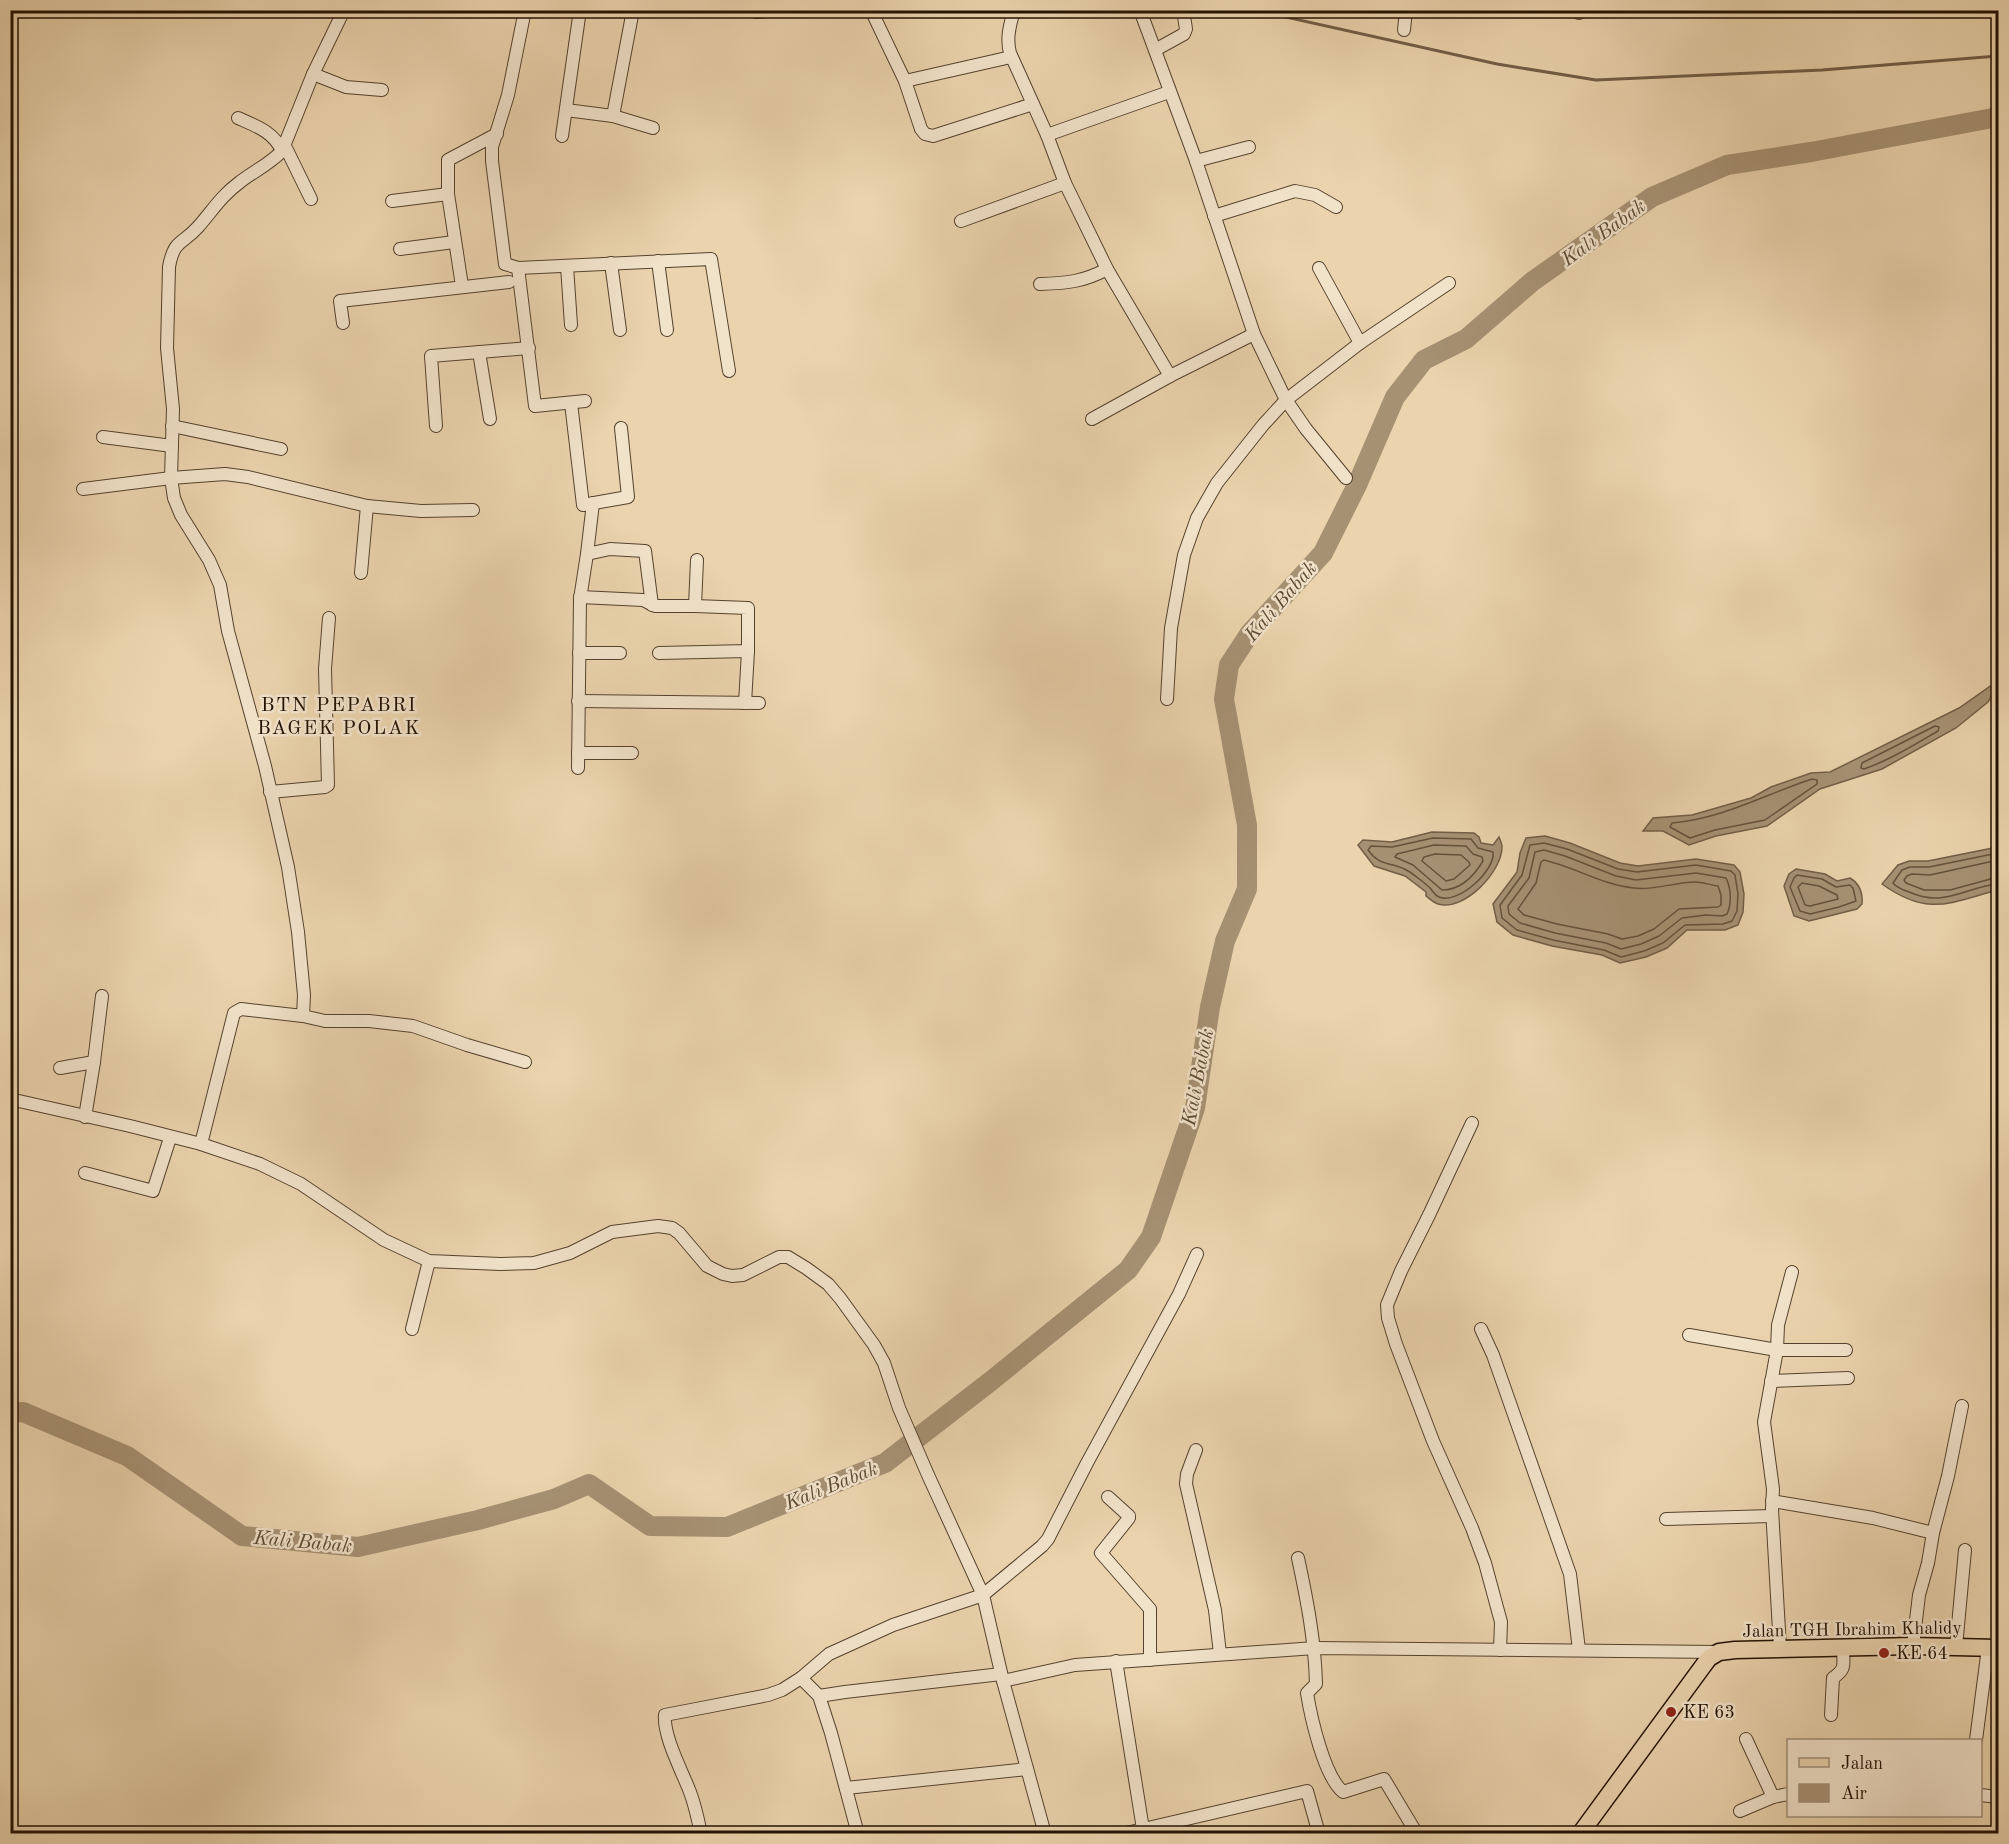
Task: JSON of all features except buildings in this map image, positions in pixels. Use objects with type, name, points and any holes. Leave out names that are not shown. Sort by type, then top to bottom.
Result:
[{"type":"main road","name":"Jalan TGH Ibrahim Khalidy","points":[[1580,1833],[1709,1658],[1719,1652],[1780,1647],[1993,1648]]},
{"type":"street","points":[[303,1016],[304,995],[298,932],[288,867],[228,631],[223,599],[216,573],[177,508],[171,478],[173,409],[167,348],[169,267],[173,251],[180,240],[197,228],[220,198],[239,182],[274,159],[284,149],[313,74],[344,10]]},
{"type":"street","points":[[525,10],[508,94],[492,147],[505,264],[518,268],[711,258],[729,371]]},
{"type":"street","points":[[562,136],[580,10]]},
{"type":"street","points":[[614,116],[633,10]]},
{"type":"street","points":[[752,10],[756,12],[777,10]]},
{"type":"street","points":[[871,10],[905,81],[921,129],[929,135],[937,135],[1033,104]]},
{"type":"street","points":[[1014,10],[1008,38],[1011,57],[1047,135],[1065,183],[1107,269],[1170,376]]},
{"type":"street","points":[[1140,10],[1196,161],[1254,334],[1286,400],[1306,429],[1346,478]]},
{"type":"street","points":[[1155,50],[1184,34],[1186,29],[1184,10]]},
{"type":"street","points":[[1404,30],[1406,10]]},
{"type":"street","points":[[905,81],[1011,57]]},
{"type":"street","points":[[313,74],[346,87],[382,90]]},
{"type":"street","points":[[1047,135],[1169,92]]},
{"type":"street","points":[[566,110],[614,116],[653,128]]},
{"type":"street","points":[[238,118],[263,129],[284,149],[311,199]]},
{"type":"street","points":[[462,286],[448,194],[448,160],[497,134]]},
{"type":"street","points":[[1196,161],[1249,147]]},
{"type":"street","points":[[961,221],[1065,183]]},
{"type":"street","points":[[1214,216],[1295,191],[1315,195],[1336,207]]},
{"type":"street","points":[[392,201],[448,194]]},
{"type":"street","points":[[400,249],[454,242]]},
{"type":"street","points":[[658,261],[667,330]]},
{"type":"street","points":[[611,263],[620,330]]},
{"type":"street","points":[[567,266],[571,325]]},
{"type":"street","points":[[518,268],[535,406],[585,401]]},
{"type":"street","points":[[1319,268],[1360,343]]},
{"type":"street","points":[[1040,284],[1080,281],[1107,269]]},
{"type":"street","points":[[343,323],[340,301],[509,282]]},
{"type":"street","points":[[1167,699],[1171,628],[1188,540],[1216,483],[1286,400],[1360,343],[1449,283]]},
{"type":"street","points":[[1092,419],[1170,376],[1254,334]]},
{"type":"street","points":[[436,426],[431,356],[529,348]]},
{"type":"street","points":[[479,352],[490,420]]},
{"type":"street","points":[[571,403],[583,505],[628,497],[621,429]]},
{"type":"street","points":[[172,426],[280,449]]},
{"type":"street","points":[[103,437],[172,446]]},
{"type":"street","points":[[83,489],[171,478],[237,475],[367,506],[421,511],[473,510]]},
{"type":"street","points":[[578,768],[580,597],[593,504]]},
{"type":"street","points":[[362,573],[367,506]]},
{"type":"street","points":[[587,554],[610,549],[645,551],[652,605]]},
{"type":"street","points":[[695,606],[697,560]]},
{"type":"street","points":[[580,597],[643,600],[655,606],[748,608],[745,703]]},
{"type":"street","points":[[270,792],[328,785],[326,669],[329,618]]},
{"type":"street","points":[[658,653],[748,651]]},
{"type":"street","points":[[579,652],[620,653]]},
{"type":"street","points":[[578,701],[759,703]]},
{"type":"street","points":[[578,753],[632,753]]},
{"type":"street","points":[[85,1117],[102,996]]},
{"type":"street","points":[[201,1144],[234,1013],[241,1009],[303,1016],[325,1021],[377,1021],[413,1026],[467,1046],[525,1062]]},
{"type":"street","points":[[60,1068],[94,1062]]},
{"type":"street","points":[[10,1099],[201,1144],[250,1160],[301,1184],[384,1240],[429,1261],[534,1263],[570,1254],[612,1232],[658,1226],[672,1228],[679,1233],[707,1266],[723,1274],[743,1275],[753,1272],[774,1258],[788,1257],[828,1284],[854,1316],[884,1363],[928,1475],[983,1595],[1002,1677],[1045,1833]]},
{"type":"street","points":[[1472,1123],[1387,1305],[1388,1318],[1408,1376],[1485,1563],[1501,1622],[1500,1650]]},
{"type":"street","points":[[84,1173],[153,1191],[170,1137]]},
{"type":"street","points":[[700,1833],[696,1811],[672,1749],[665,1715],[768,1695],[782,1690],[830,1654],[893,1625],[983,1595],[1042,1546],[1048,1539],[1179,1294],[1197,1254]]},
{"type":"street","points":[[412,1329],[429,1261]]},
{"type":"street","points":[[1780,1647],[1771,1471],[1764,1422],[1777,1350],[1778,1325],[1792,1272]]},
{"type":"street","points":[[1481,1329],[1493,1355],[1570,1574],[1579,1650]]},
{"type":"street","points":[[1689,1335],[1777,1350],[1846,1350]]},
{"type":"street","points":[[1771,1381],[1848,1378]]},
{"type":"street","points":[[1913,1646],[1919,1595],[1948,1476],[1962,1406]]},
{"type":"street","points":[[1196,1450],[1187,1474],[1186,1484],[1215,1610],[1220,1654]]},
{"type":"street","points":[[1108,1497],[1129,1518],[1101,1553],[1150,1609],[1150,1660]]},
{"type":"street","points":[[1772,1501],[1873,1518],[1934,1533]]},
{"type":"street","points":[[1666,1519],[1772,1516]]},
{"type":"street","points":[[1956,1647],[1965,1550]]},
{"type":"street","points":[[1298,1558],[1310,1611],[1315,1648],[1316,1684],[1307,1694],[1314,1732],[1328,1767],[1339,1789],[1343,1792],[1384,1779],[1417,1833]]},
{"type":"street","points":[[819,1696],[1002,1677],[1075,1665],[1315,1648],[1719,1652]]},
{"type":"street","points":[[1831,1715],[1833,1678],[1843,1669],[1843,1648]]},
{"type":"street","points":[[1976,1739],[1993,1648]]},
{"type":"street","points":[[1116,1662],[1143,1829]]},
{"type":"street","points":[[801,1678],[819,1696],[858,1833]]},
{"type":"street","points":[[1746,1739],[1773,1797]]},
{"type":"street","points":[[846,1788],[1028,1769]]},
{"type":"street","points":[[1122,1833],[1307,1791],[1319,1833]]},
{"type":"street","points":[[1740,1811],[1773,1797],[1787,1794]]},
{"type":"street","points":[[1982,1795],[1998,1797]]},
{"type":"water","points":[[1992,685],[1997,688],[1988,702],[1956,728],[1882,769],[1820,789],[1767,826],[1716,836],[1689,845],[1663,831],[1643,831],[1653,818],[1692,815],[1751,798],[1771,787],[1811,773],[1830,772],[1959,708]]},
{"type":"water","points":[[1432,832],[1474,833],[1479,837],[1481,843],[1493,845],[1499,837],[1502,846],[1501,856],[1496,867],[1480,887],[1459,902],[1448,905],[1435,903],[1426,896],[1426,892],[1405,876],[1374,866],[1358,845],[1363,840],[1392,842]]},
{"type":"water","points":[[1545,836],[1570,843],[1620,863],[1638,866],[1696,859],[1734,865],[1740,872],[1744,894],[1743,912],[1738,925],[1725,930],[1687,930],[1667,948],[1646,957],[1620,963],[1602,955],[1552,946],[1513,935],[1497,922],[1493,904],[1517,872],[1520,853],[1526,838]]},
{"type":"water","points":[[1998,847],[1998,890],[1952,903],[1926,904],[1913,901],[1882,884],[1898,865],[1909,861],[1928,861]]},
{"type":"water","points":[[1796,869],[1825,874],[1837,881],[1850,878],[1860,889],[1862,904],[1857,909],[1809,921],[1794,916],[1784,886],[1789,874]]},
{"type":"waterway","points":[[1254,10],[1497,64],[1596,80],[1822,70],[1998,56]]},
{"type":"waterway","name":"Kali Babak","points":[[10,1413],[23,1412],[127,1456],[242,1536],[358,1547],[478,1520],[554,1499],[589,1484],[650,1526],[727,1527],[885,1463],[1128,1270],[1151,1237],[1195,1108],[1210,1007],[1225,941],[1247,889],[1247,825],[1224,699],[1229,665],[1250,633],[1323,553],[1357,485],[1395,397],[1424,360],[1466,339],[1533,281],[1652,197],[1727,165],[1811,152],[1998,117]]},
{"type":"place","name":"KE 64","points":[[1884,1653]]},
{"type":"place","name":"KE 63","points":[[1671,1712]]},
{"type":"district","name":"BTN PEPABRI BAGEK POLAK","points":[[339,716]]}]
